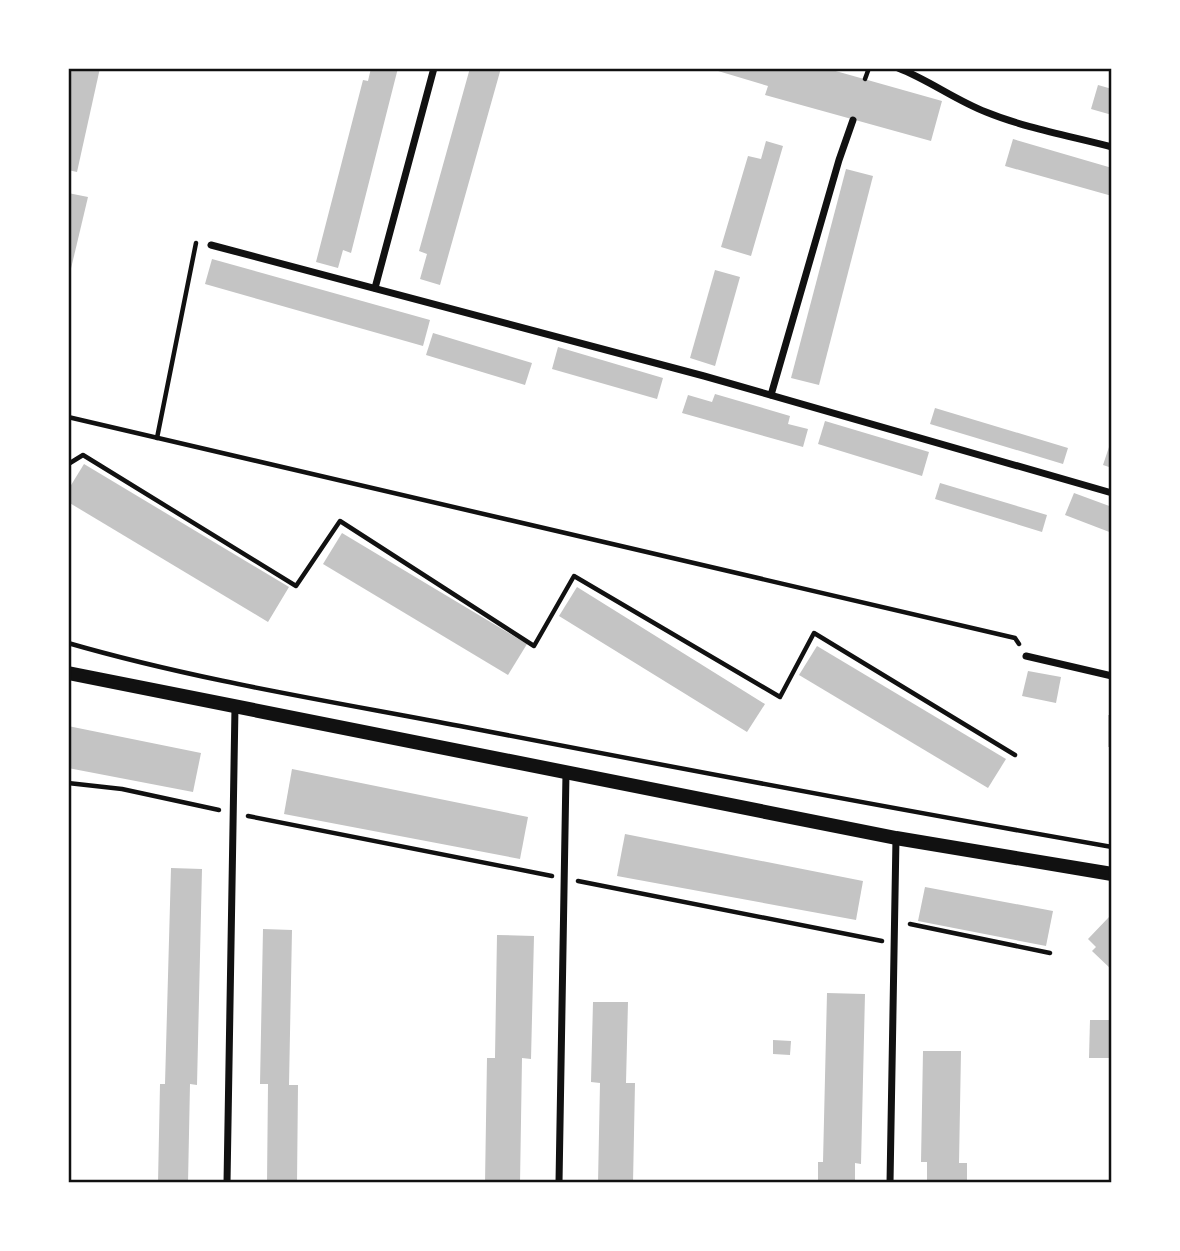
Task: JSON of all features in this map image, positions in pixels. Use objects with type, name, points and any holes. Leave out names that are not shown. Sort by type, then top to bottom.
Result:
[{"type":"main road","points":[[68,673],[897,838],[1112,874]]},
{"type":"street","points":[[375,288],[434,68]]},
{"type":"street","points":[[898,68],[991,114],[1112,147]]},
{"type":"street","points":[[771,395],[853,120]]},
{"type":"street","points":[[211,245],[771,395],[1112,494]]},
{"type":"street","points":[[1026,656],[1112,676]]},
{"type":"street","points":[[228,1183],[235,707]]},
{"type":"street","points":[[559,1183],[566,773]]},
{"type":"street","points":[[890,1183],[897,838]]},
{"type":"path","points":[[865,79],[869,68]]},
{"type":"path","points":[[158,438],[194,246],[200,242],[211,245]]},
{"type":"path","points":[[68,417],[1015,638],[1026,656]]},
{"type":"path","points":[[70,463],[83,455],[296,586],[340,521],[534,646],[574,576],[780,697],[814,633],[1015,755]]},
{"type":"path","points":[[68,643],[251,686],[922,814],[1112,847]]},
{"type":"path","points":[[68,783],[121,789],[895,943]]},
{"type":"path","points":[[895,921],[1050,953]]},
{"type":"building","points":[[68,68],[100,68],[77,172],[68,170]]},
{"type":"building","points":[[371,68],[398,68],[351,253],[343,250],[338,268],[316,262],[363,80],[368,81]]},
{"type":"building","points":[[470,68],[501,68],[440,285],[420,279],[427,254],[419,251]]},
{"type":"building","points":[[708,68],[825,68],[942,101],[931,141],[765,95],[768,86]]},
{"type":"building","points":[[1098,85],[1112,89],[1112,115],[1091,109]]},
{"type":"building","points":[[1013,139],[1112,168],[1112,196],[1005,166]]},
{"type":"building","points":[[766,141],[783,146],[751,256],[721,247],[748,156],[761,159]]},
{"type":"building","points":[[846,169],[873,176],[819,385],[791,378]]},
{"type":"building","points":[[68,193],[88,197],[69,277],[68,277]]},
{"type":"building","points":[[212,259],[430,320],[423,346],[205,284]]},
{"type":"building","points":[[715,270],[740,277],[715,366],[690,358]]},
{"type":"building","points":[[433,333],[532,363],[525,385],[426,355]]},
{"type":"building","points":[[558,347],[663,378],[657,399],[552,369]]},
{"type":"building","points":[[715,394],[790,416],[788,424],[808,429],[803,447],[682,413],[688,395],[712,402]]},
{"type":"building","points":[[935,408],[1068,448],[1063,464],[930,424]]},
{"type":"building","points":[[825,421],[929,452],[922,476],[818,444]]},
{"type":"building","points":[[1112,441],[1112,468],[1103,465]]},
{"type":"building","points":[[84,464],[289,587],[268,622],[68,502],[68,490]]},
{"type":"building","points":[[940,483],[1047,515],[1042,532],[935,499]]},
{"type":"building","points":[[1074,493],[1112,507],[1112,533],[1065,515]]},
{"type":"building","points":[[342,533],[527,644],[508,675],[323,564]]},
{"type":"building","points":[[577,587],[765,704],[747,732],[559,616]]},
{"type":"building","points":[[817,646],[1006,759],[988,788],[799,675]]},
{"type":"building","points":[[1028,671],[1061,677],[1056,703],[1022,696]]},
{"type":"building","points":[[1108,715],[1112,715],[1112,747],[1108,747]]},
{"type":"building","points":[[68,726],[201,753],[193,792],[68,768]]},
{"type":"building","points":[[292,769],[528,817],[520,859],[284,814]]},
{"type":"building","points":[[625,834],[863,881],[856,920],[617,876]]},
{"type":"building","points":[[171,868],[202,869],[197,1085],[190,1084],[188,1183],[158,1183],[160,1084],[165,1084]]},
{"type":"building","points":[[925,887],[1053,911],[1046,946],[918,921]]},
{"type":"building","points":[[1109,917],[1112,920],[1112,970],[1092,951],[1096,947],[1088,939]]},
{"type":"building","points":[[263,929],[292,930],[289,1085],[298,1085],[297,1183],[267,1183],[268,1084],[260,1084]]},
{"type":"building","points":[[497,935],[534,936],[531,1059],[522,1058],[520,1183],[485,1183],[487,1058],[495,1058]]},
{"type":"building","points":[[827,993],[865,994],[861,1164],[855,1163],[855,1183],[818,1183],[818,1162],[823,1162]]},
{"type":"building","points":[[593,1002],[628,1002],[626,1083],[635,1083],[633,1183],[598,1183],[600,1083],[591,1082]]},
{"type":"building","points":[[1090,1020],[1112,1020],[1112,1058],[1089,1058]]},
{"type":"building","points":[[773,1040],[791,1041],[790,1055],[773,1054]]},
{"type":"building","points":[[923,1051],[961,1051],[959,1163],[967,1163],[967,1183],[927,1183],[927,1162],[921,1162]]}]
